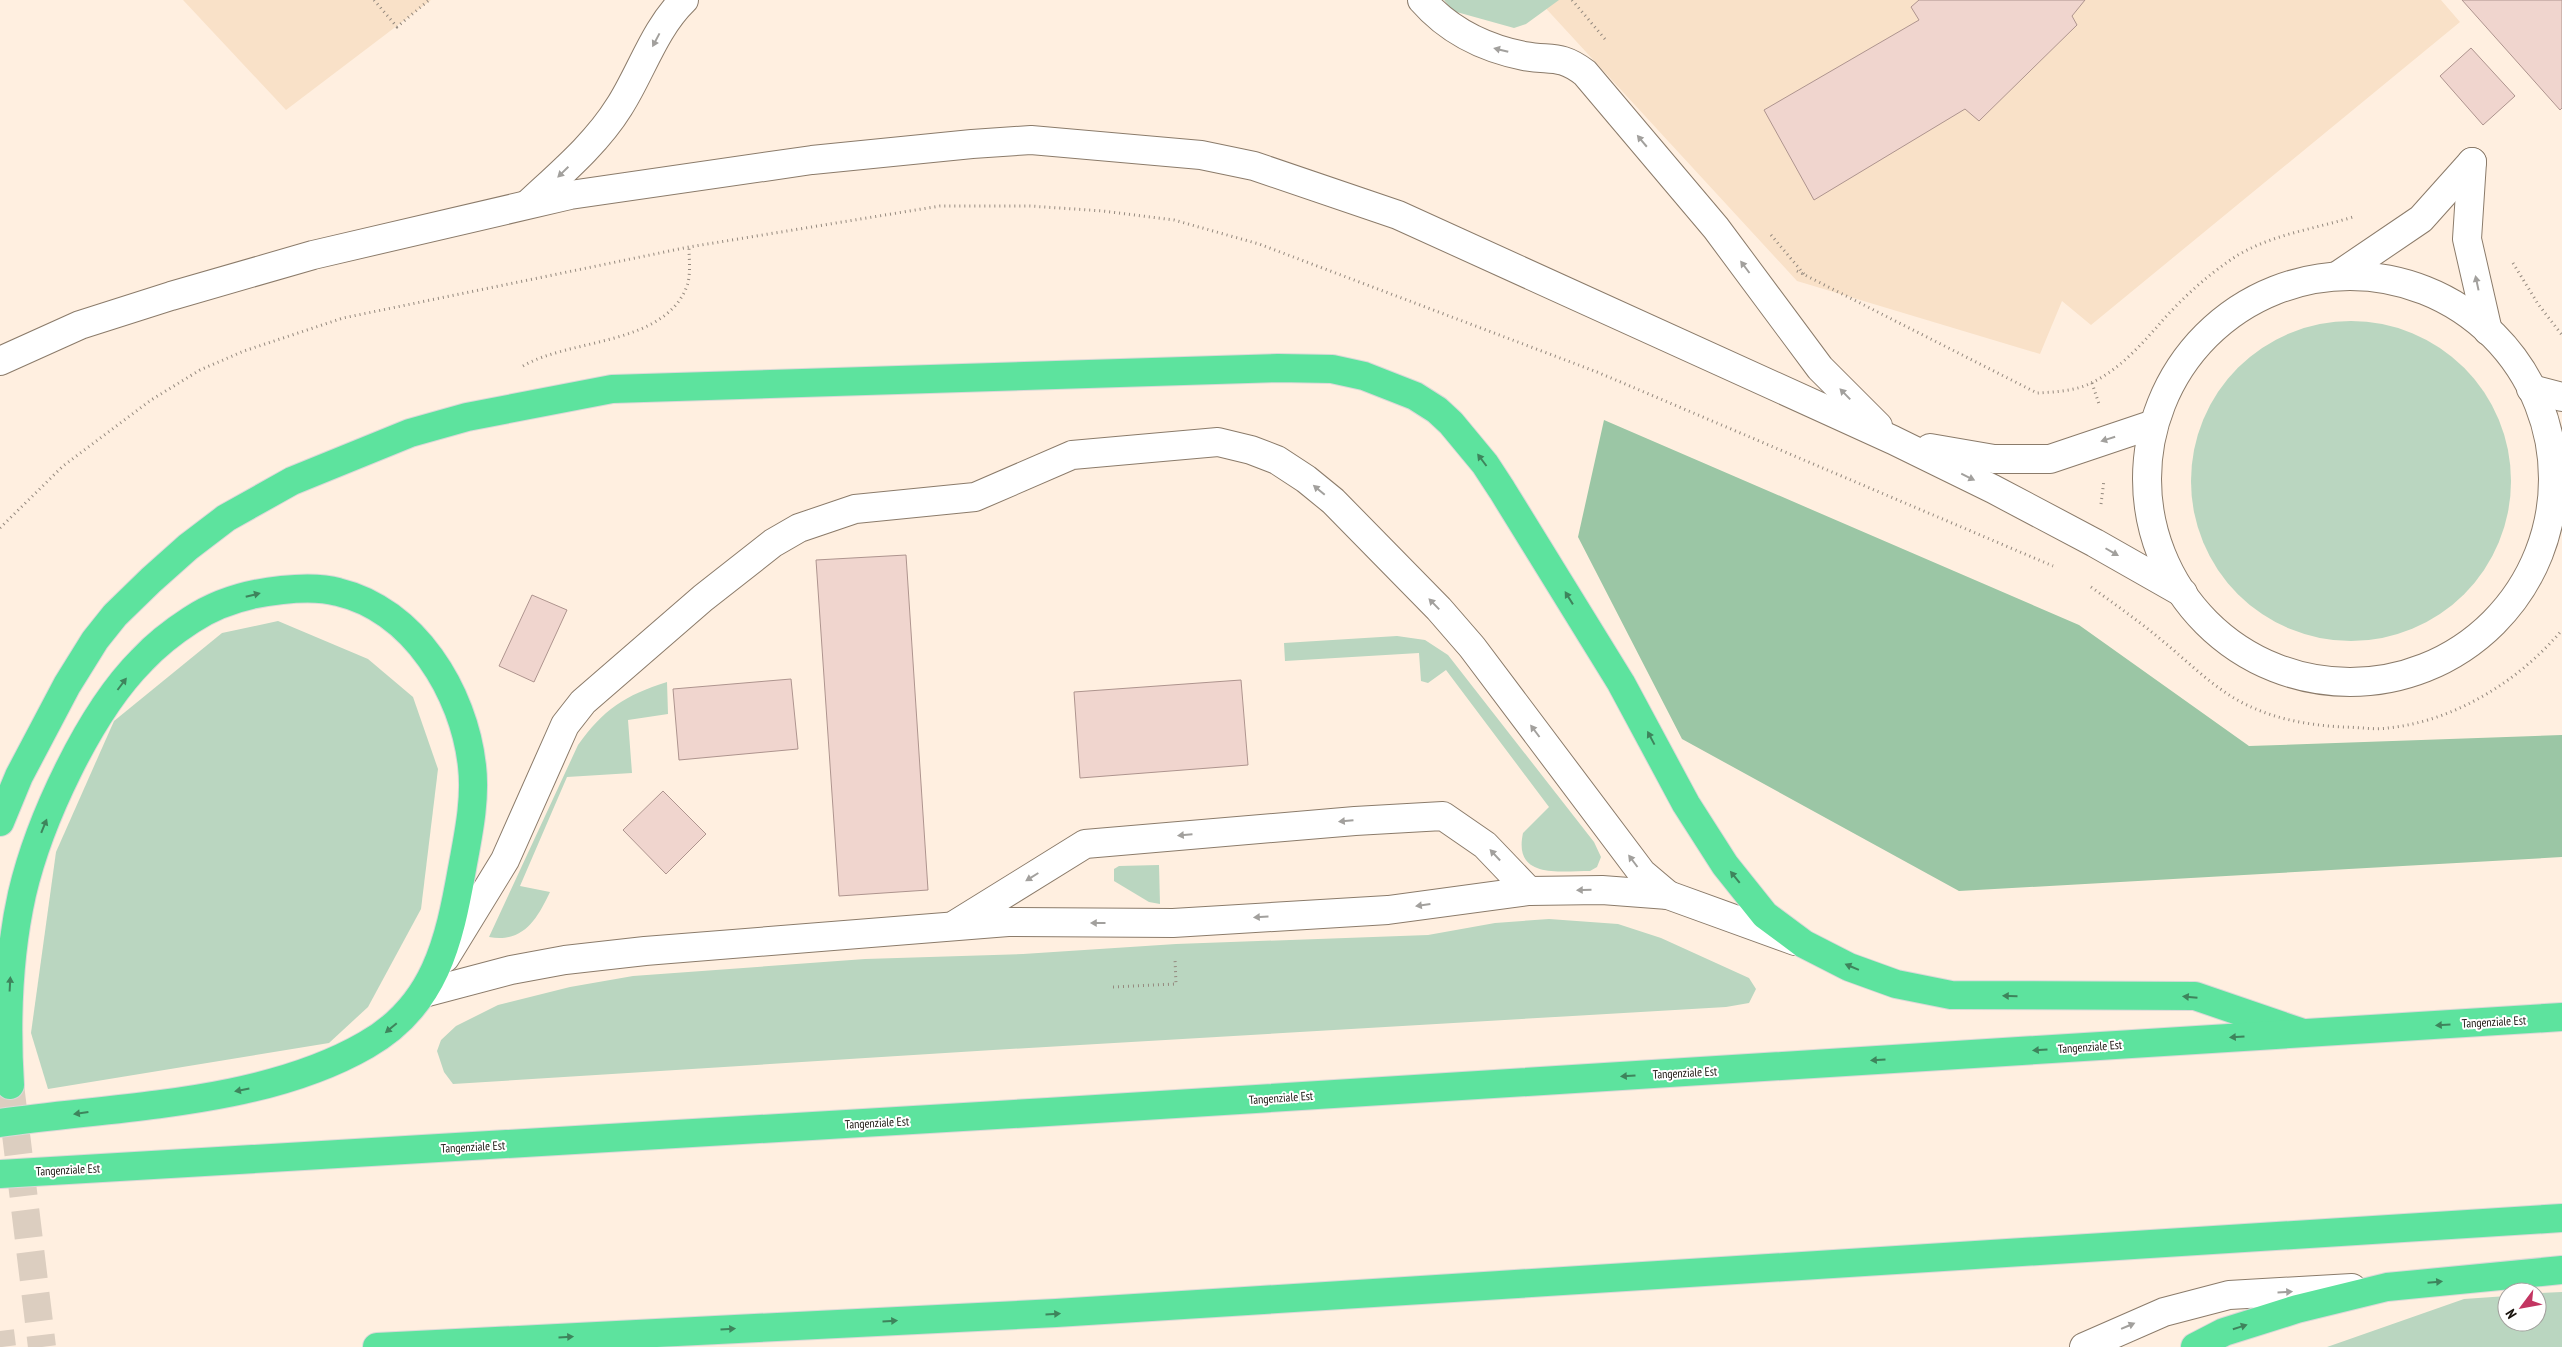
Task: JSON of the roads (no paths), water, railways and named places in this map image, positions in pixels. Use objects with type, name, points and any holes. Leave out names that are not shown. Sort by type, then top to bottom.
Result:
[{"type":"highway","points":[[0,822],[19,776],[67,685],[95,640],[115,615],[151,580],[188,547],[226,518],[292,481],[410,433],[467,418],[612,389],[1316,368],[1364,376],[1415,396],[1437,410],[1464,438],[1502,490],[1616,675],[1686,804],[1725,865],[1765,915],[1804,944],[1849,967],[1896,984],[1951,995],[2195,996],[2303,1033]]},
{"type":"highway","points":[[0,1123],[197,1098],[286,1080],[326,1066],[369,1044],[395,1024],[424,993],[439,964],[452,920],[470,817],[472,766],[460,713],[446,684],[419,643],[389,616],[354,597],[340,592],[311,588],[267,591],[231,601],[195,617],[140,661],[91,729],[67,772],[38,841],[19,912],[9,999],[10,1085]]},
{"type":"highway","name":"Tangenziale Est","points":[[0,1174],[1038,1113],[2562,1018]]},
{"type":"highway","points":[[377,1347],[1056,1314],[2562,1218]]},
{"type":"highway","points":[[2195,1347],[2224,1332],[2288,1312],[2387,1287],[2562,1270]]},
{"type":"street","points":[[528,204],[576,158],[618,109],[657,36],[684,0]]},
{"type":"street","points":[[1422,0],[1459,32],[1474,41],[1526,56],[1564,60],[1585,73],[1716,228],[1820,368],[1893,440],[1994,459],[2050,459],[2154,424]]},
{"type":"street","points":[[0,360],[80,325],[171,296],[313,255],[570,195],[812,160],[1031,140],[1201,155],[1254,166],[1398,215],[1893,440],[1993,489],[2095,543],[2183,593]]},
{"type":"street","points":[[2337,276],[2422,219],[2472,162],[2467,239],[2488,331]]},
{"type":"street","points":[[2337,276],[2375,278],[2424,290],[2468,315],[2488,331],[2515,362],[2531,389],[2542,414],[2552,464],[2549,514],[2552,531],[2508,605],[2472,641],[2428,666],[2380,679],[2330,680],[2281,669],[2251,655],[2223,636],[2198,613],[2169,572],[2160,549],[2149,508],[2147,474],[2154,424],[2173,378],[2203,338],[2242,306],[2276,289],[2300,282],[2337,276]]},
{"type":"street","points":[[2531,389],[2562,397]]},
{"type":"street","points":[[424,993],[505,860],[565,725],[583,702],[611,677],[703,598],[773,543],[799,528],[855,509],[975,497],[1072,455],[1218,442],[1251,450],[1277,460],[1306,479],[1332,501],[1439,609],[1465,639],[1642,872],[1668,895]]},
{"type":"street","points":[[952,926],[1084,844],[1365,820],[1443,816],[1485,845],[1529,891]]},
{"type":"street","points":[[424,993],[511,970],[565,960],[1008,922],[1174,923],[1378,911],[1529,891],[1602,890],[1668,895],[1804,944]]},
{"type":"street","points":[[2084,1347],[2164,1312],[2229,1295],[2387,1287]]},
{"type":"tunnel","points":[[10,1085],[42,1347]]},
{"type":"tunnel","points":[[0,1331],[2,1347]]}]
